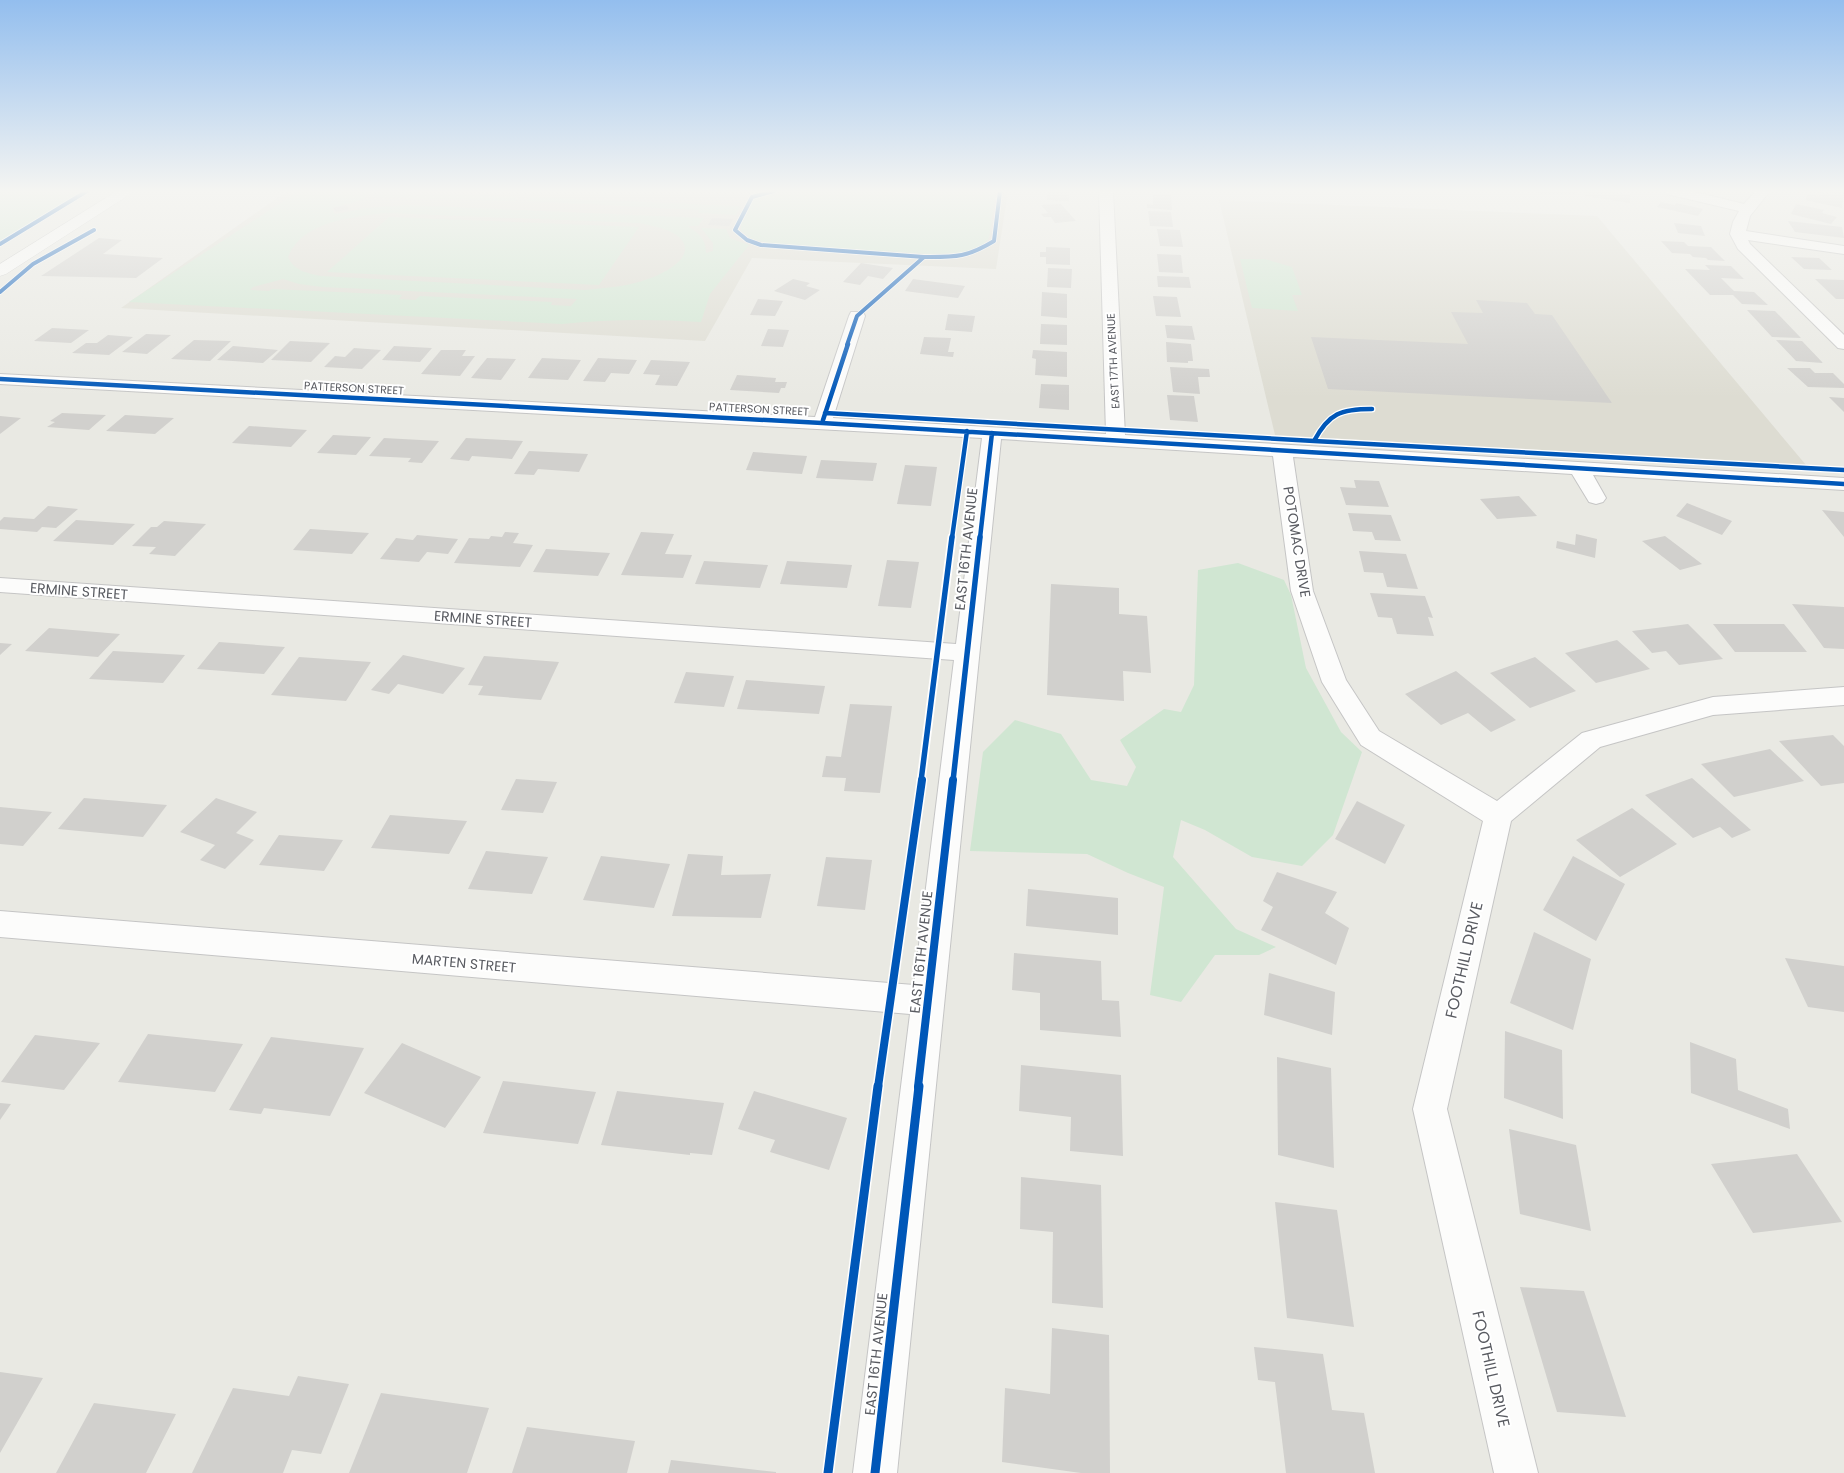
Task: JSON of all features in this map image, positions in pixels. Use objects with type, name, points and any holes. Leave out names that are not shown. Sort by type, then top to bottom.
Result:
[{"type":"main road","points":[[0,271],[18,260]]},
{"type":"street","name":"EAST 17TH AVENUE","points":[[1109,260],[1116,440]]},
{"type":"street","points":[[1756,260],[1844,344]]},
{"type":"street","points":[[822,423],[857,316]]},
{"type":"street","name":"PATTERSON STREET","points":[[0,379],[822,423],[1844,484]]},
{"type":"street","name":"EAST 16TH AVENUE","points":[[875,1473],[992,433]]},
{"type":"street","name":"POTOMAC DRIVE","points":[[1282,450],[1302,591],[1334,682],[1370,738],[1498,816]]},
{"type":"street","points":[[1579,468],[1596,498]]},
{"type":"street","name":"ERMINE STREET","points":[[0,585],[966,653]]},
{"type":"street","points":[[1498,816],[1591,740],[1713,706],[1844,696]]},
{"type":"street","name":"FOOTHILL DRIVE","points":[[1498,816],[1430,1109],[1516,1473]]},
{"type":"street","name":"MARTEN STREET","points":[[0,924],[928,1001]]},
{"type":"shaded area","points":[[189,260],[751,260],[705,341],[121,308]]},
{"type":"shaded area","points":[[791,260],[997,260],[996,269]]},
{"type":"shaded area","points":[[1233,260],[1634,260],[1806,465],[1275,435]]},
{"type":"green space","points":[[194,260],[290,260],[297,268],[321,276],[585,290],[621,286],[649,279],[666,271],[680,260],[737,260],[710,294],[701,322],[631,320],[562,324],[129,302]],"holes":[[[283,279],[299,284],[322,287],[577,299],[571,306],[551,305],[552,302],[420,296],[415,300],[399,299],[402,295],[272,289],[269,291],[250,290],[253,287]]]},
{"type":"green space","points":[[341,260],[616,260],[599,285],[327,272]]},
{"type":"green space","points":[[1240,260],[1267,260],[1292,267],[1302,295],[1292,295],[1298,311],[1252,308]]},
{"type":"green space","points":[[1238,563],[1284,580],[1291,595],[1306,668],[1341,732],[1362,752],[1333,835],[1302,866],[1252,857],[1205,830],[1181,820],[1173,857],[1236,929],[1276,947],[1259,955],[1215,955],[1181,1002],[1150,995],[1164,887],[1087,854],[970,851],[983,752],[1015,720],[1061,734],[1091,780],[1127,786],[1136,767],[1120,740],[1164,709],[1181,712],[1194,685],[1198,570]]},
{"type":"building","points":[[66,260],[161,260],[136,278],[41,276]]},
{"type":"building","points":[[1046,260],[1070,260],[1070,265],[1046,264]]},
{"type":"building","points":[[1158,260],[1182,260],[1183,273],[1159,272]]},
{"type":"building","points":[[1794,260],[1821,260],[1832,270],[1804,269]]},
{"type":"building","points":[[861,263],[893,268],[883,279],[868,276],[860,285],[843,282]]},
{"type":"building","points":[[1705,265],[1731,266],[1744,279],[1721,278],[1734,291],[1754,292],[1768,305],[1742,304],[1733,295],[1710,295],[1685,269],[1710,270]]},
{"type":"building","points":[[1048,268],[1072,269],[1071,288],[1047,287]]},
{"type":"building","points":[[1157,276],[1189,277],[1191,288],[1158,287]]},
{"type":"building","points":[[793,279],[810,283],[806,286],[820,290],[805,300],[774,291]]},
{"type":"building","points":[[913,279],[965,286],[958,298],[905,291]]},
{"type":"building","points":[[1815,279],[1844,280],[1844,299],[1836,299]]},
{"type":"building","points":[[1042,292],[1067,294],[1067,318],[1041,316]]},
{"type":"building","points":[[1153,296],[1177,297],[1181,317],[1156,316]]},
{"type":"building","points":[[758,299],[783,301],[775,316],[750,315]]},
{"type":"building","points":[[1476,300],[1527,303],[1535,314],[1552,315],[1612,403],[1328,389],[1311,337],[1468,344],[1451,312],[1483,313]]},
{"type":"building","points":[[1747,310],[1775,311],[1801,338],[1772,337]]},
{"type":"building","points":[[948,314],[975,316],[972,332],[945,330]]},
{"type":"building","points":[[1041,324],[1067,325],[1067,345],[1040,344]]},
{"type":"building","points":[[1165,325],[1192,326],[1195,340],[1167,338]]},
{"type":"building","points":[[52,328],[89,330],[71,343],[34,341]]},
{"type":"building","points":[[768,329],[789,330],[783,347],[761,346]]},
{"type":"building","points":[[146,334],[171,335],[147,354],[122,352]]},
{"type":"building","points":[[108,335],[133,337],[109,355],[72,353],[86,343],[97,343]]},
{"type":"building","points":[[924,337],[951,338],[948,352],[954,352],[953,357],[920,354]]},
{"type":"building","points":[[194,340],[231,341],[210,361],[171,359]]},
{"type":"building","points":[[1776,340],[1802,341],[1823,363],[1796,361]]},
{"type":"building","points":[[290,341],[330,343],[311,362],[271,360]]},
{"type":"building","points":[[1166,342],[1191,344],[1193,361],[1188,361],[1188,363],[1167,362]]},
{"type":"building","points":[[233,346],[278,350],[263,363],[217,360]]},
{"type":"building","points":[[394,346],[432,348],[420,362],[382,360]]},
{"type":"building","points":[[354,348],[381,350],[362,369],[324,367],[335,356],[345,357]]},
{"type":"building","points":[[441,350],[466,350],[462,356],[475,356],[460,376],[421,374]]},
{"type":"building","points":[[1033,350],[1067,352],[1067,377],[1035,375],[1036,359],[1032,358]]},
{"type":"building","points":[[487,358],[516,359],[501,380],[471,378]]},
{"type":"building","points":[[542,358],[581,360],[568,380],[528,378]]},
{"type":"building","points":[[598,358],[637,360],[629,374],[611,373],[605,382],[583,381]]},
{"type":"building","points":[[651,360],[690,362],[677,386],[655,385],[660,375],[643,374]]},
{"type":"building","points":[[1170,367],[1209,369],[1210,377],[1198,377],[1200,394],[1173,392]]},
{"type":"building","points":[[1787,368],[1810,368],[1815,373],[1833,373],[1844,384],[1844,388],[1808,387]]},
{"type":"building","points":[[737,375],[776,378],[775,382],[787,382],[785,388],[781,388],[779,393],[730,390]]},
{"type":"building","points":[[1041,384],[1069,385],[1069,410],[1039,408]]},
{"type":"building","points":[[1167,395],[1194,396],[1198,422],[1170,420]]},
{"type":"building","points":[[1829,397],[1844,398],[1844,412]]},
{"type":"building","points":[[62,413],[106,415],[89,430],[47,427],[55,422],[50,421]]},
{"type":"building","points":[[125,415],[174,418],[155,434],[106,431]]},
{"type":"building","points":[[0,416],[21,418],[0,434]]},
{"type":"building","points":[[249,426],[307,430],[291,447],[232,443]]},
{"type":"building","points":[[333,435],[371,437],[356,455],[317,453]]},
{"type":"building","points":[[384,438],[439,441],[422,463],[408,462],[411,458],[369,456]]},
{"type":"building","points":[[466,438],[523,441],[512,459],[472,456],[469,461],[450,459]]},
{"type":"building","points":[[529,451],[588,454],[579,472],[538,469],[534,475],[514,474]]},
{"type":"building","points":[[753,452],[807,456],[802,474],[746,470]]},
{"type":"building","points":[[821,460],[877,463],[873,481],[816,478]]},
{"type":"building","points":[[905,465],[937,467],[931,506],[897,504]]},
{"type":"building","points":[[1354,480],[1379,481],[1389,507],[1346,505],[1340,487],[1356,488]]},
{"type":"building","points":[[1519,496],[1537,516],[1497,519],[1480,499]]},
{"type":"building","points":[[1687,503],[1732,521],[1722,535],[1676,516]]},
{"type":"building","points":[[48,506],[78,509],[56,528],[42,527],[37,532],[0,529],[0,521],[4,517],[34,519]]},
{"type":"building","points":[[1822,510],[1844,512],[1844,537]]},
{"type":"building","points":[[1348,513],[1391,515],[1401,541],[1375,540],[1372,532],[1353,531]]},
{"type":"building","points":[[76,520],[135,524],[113,545],[53,541]]},
{"type":"building","points":[[164,521],[206,524],[175,556],[149,554],[156,547],[132,546],[151,527],[157,527]]},
{"type":"building","points":[[310,529],[369,533],[352,554],[293,550]]},
{"type":"building","points":[[505,532],[519,533],[513,543],[533,545],[520,567],[454,563],[469,538],[489,539],[491,536],[502,537]]},
{"type":"building","points":[[641,532],[674,534],[665,554],[692,555],[683,578],[621,575]]},
{"type":"building","points":[[1576,534],[1597,539],[1595,558],[1556,548],[1557,541],[1575,545]]},
{"type":"building","points":[[417,535],[458,539],[448,554],[427,552],[419,562],[380,559],[396,538],[413,540]]},
{"type":"building","points":[[1665,536],[1702,564],[1680,570],[1642,541]]},
{"type":"building","points":[[546,549],[610,553],[598,576],[533,572]]},
{"type":"building","points":[[1359,551],[1406,554],[1418,589],[1387,587],[1383,573],[1364,572]]},
{"type":"building","points":[[887,560],[919,562],[911,608],[878,606]]},
{"type":"building","points":[[704,561],[768,565],[760,588],[695,584]]},
{"type":"building","points":[[787,561],[852,565],[847,588],[780,584]]},
{"type":"building","points":[[1051,584],[1119,588],[1119,614],[1147,616],[1151,673],[1123,671],[1124,701],[1047,695]]},
{"type":"building","points":[[1370,593],[1425,596],[1433,618],[1428,617],[1434,636],[1397,634],[1392,618],[1378,617]]},
{"type":"building","points":[[1792,604],[1844,607],[1844,649],[1824,648]]},
{"type":"building","points":[[1688,624],[1723,659],[1679,665],[1666,651],[1652,653],[1632,631]]},
{"type":"building","points":[[1713,624],[1784,624],[1807,652],[1735,652]]},
{"type":"building","points":[[49,628],[120,634],[98,657],[25,651]]},
{"type":"building","points":[[1617,640],[1650,669],[1596,683],[1565,653]]},
{"type":"building","points":[[219,642],[285,647],[264,674],[197,669]]},
{"type":"building","points":[[0,643],[12,644],[0,655]]},
{"type":"building","points":[[113,651],[185,655],[163,683],[89,679]]},
{"type":"building","points":[[403,655],[465,668],[443,694],[398,684],[389,694],[371,690]]},
{"type":"building","points":[[484,656],[559,662],[541,700],[478,695],[483,686],[468,685]]},
{"type":"building","points":[[299,657],[371,662],[346,701],[271,695]]},
{"type":"building","points":[[1535,657],[1576,691],[1530,708],[1490,673]]},
{"type":"building","points":[[1456,671],[1516,720],[1491,732],[1468,713],[1441,725],[1405,694]]},
{"type":"building","points":[[686,672],[734,676],[724,707],[674,703]]},
{"type":"building","points":[[746,680],[825,686],[819,714],[737,709]]},
{"type":"building","points":[[850,704],[892,706],[880,793],[844,791],[846,778],[822,777],[826,756],[841,757]]},
{"type":"building","points":[[1833,735],[1844,746],[1844,783],[1821,786],[1779,741]]},
{"type":"building","points":[[1770,749],[1804,781],[1734,797],[1701,764]]},
{"type":"building","points":[[1692,778],[1751,830],[1732,838],[1720,827],[1693,838],[1645,795]]},
{"type":"building","points":[[516,779],[557,782],[543,813],[501,810]]},
{"type":"building","points":[[84,798],[167,805],[143,837],[58,829]]},
{"type":"building","points":[[216,798],[257,812],[236,833],[254,840],[225,869],[200,860],[215,845],[180,832]]},
{"type":"building","points":[[1357,801],[1405,825],[1385,864],[1335,839]]},
{"type":"building","points":[[0,807],[52,812],[23,846],[0,844]]},
{"type":"building","points":[[1632,808],[1677,844],[1620,877],[1576,840]]},
{"type":"building","points":[[390,815],[467,821],[449,854],[371,848]]},
{"type":"building","points":[[279,835],[343,840],[324,871],[259,865]]},
{"type":"building","points":[[486,851],[548,857],[532,894],[468,889]]},
{"type":"building","points":[[688,854],[723,856],[721,875],[771,874],[761,918],[672,916]]},
{"type":"building","points":[[601,856],[670,864],[654,908],[583,900]]},
{"type":"building","points":[[1573,856],[1625,884],[1596,941],[1543,910]]},
{"type":"building","points":[[826,857],[872,860],[865,910],[817,906]]},
{"type":"building","points":[[1277,872],[1337,892],[1325,913],[1349,928],[1336,965],[1261,930],[1273,907],[1263,901]]},
{"type":"building","points":[[1028,889],[1118,898],[1118,935],[1026,926]]},
{"type":"building","points":[[1534,932],[1591,959],[1573,1030],[1510,1003]]},
{"type":"building","points":[[1014,953],[1101,961],[1102,1000],[1119,1001],[1121,1037],[1040,1030],[1040,993],[1012,990]]},
{"type":"building","points":[[1785,958],[1844,966],[1844,1012],[1808,1007]]},
{"type":"building","points":[[1269,973],[1335,992],[1332,1035],[1264,1015]]},
{"type":"building","points":[[1505,1031],[1562,1050],[1563,1119],[1504,1098]]},
{"type":"building","points":[[148,1034],[243,1044],[215,1092],[118,1082]]},
{"type":"building","points":[[35,1035],[100,1043],[64,1090],[1,1082]]},
{"type":"building","points":[[271,1037],[364,1048],[330,1116],[264,1108],[261,1114],[229,1110]]},
{"type":"building","points":[[1690,1042],[1736,1059],[1738,1090],[1788,1109],[1790,1129],[1691,1093]]},
{"type":"building","points":[[402,1043],[481,1077],[445,1128],[364,1093]]},
{"type":"building","points":[[1277,1057],[1331,1068],[1334,1168],[1278,1155]]},
{"type":"building","points":[[1021,1065],[1121,1075],[1123,1156],[1070,1151],[1071,1117],[1019,1111]]},
{"type":"building","points":[[503,1081],[596,1092],[578,1144],[483,1133]]},
{"type":"building","points":[[617,1091],[724,1103],[712,1155],[690,1153],[690,1155],[601,1145]]},
{"type":"building","points":[[754,1091],[847,1118],[829,1170],[770,1152],[775,1140],[738,1129]]},
{"type":"building","points":[[0,1103],[11,1104],[0,1120]]},
{"type":"building","points":[[1509,1129],[1576,1145],[1591,1231],[1520,1214]]},
{"type":"building","points":[[1797,1154],[1842,1222],[1753,1233],[1711,1164]]},
{"type":"building","points":[[1021,1177],[1101,1185],[1103,1308],[1052,1303],[1053,1232],[1020,1229]]},
{"type":"building","points":[[1275,1202],[1337,1210],[1354,1327],[1287,1318]]},
{"type":"building","points":[[1520,1287],[1584,1291],[1626,1417],[1557,1412]]},
{"type":"building","points":[[1052,1328],[1109,1335],[1110,1473],[1081,1473],[1002,1462],[1005,1388],[1050,1394]]},
{"type":"building","points":[[1254,1347],[1323,1354],[1332,1410],[1364,1413],[1375,1473],[1286,1473],[1275,1382],[1258,1380]]},
{"type":"building","points":[[0,1372],[43,1378],[0,1453]]},
{"type":"building","points":[[298,1376],[349,1384],[321,1454],[292,1450],[283,1473],[192,1473],[233,1388],[289,1396]]},
{"type":"building","points":[[381,1393],[489,1408],[467,1473],[349,1473]]},
{"type":"building","points":[[94,1403],[176,1414],[146,1473],[56,1473]]},
{"type":"building","points":[[527,1427],[635,1441],[627,1473],[512,1473]]},
{"type":"building","points":[[671,1460],[776,1472],[776,1473],[668,1473]]},
{"type":"cycle path","points":[[0,292],[40,260]]},
{"type":"cycle path","points":[[823,420],[857,316],[921,260]]},
{"type":"cycle path","points":[[0,379],[822,423],[1844,484]]},
{"type":"cycle path","points":[[825,413],[1314,441],[1325,423],[1337,413],[1352,409],[1372,409]]},
{"type":"cycle path","points":[[828,1473],[882,1056],[929,728],[943,604],[967,431]]},
{"type":"cycle path","points":[[875,1473],[992,433]]},
{"type":"cycle path","points":[[1314,441],[1844,470]]}]
